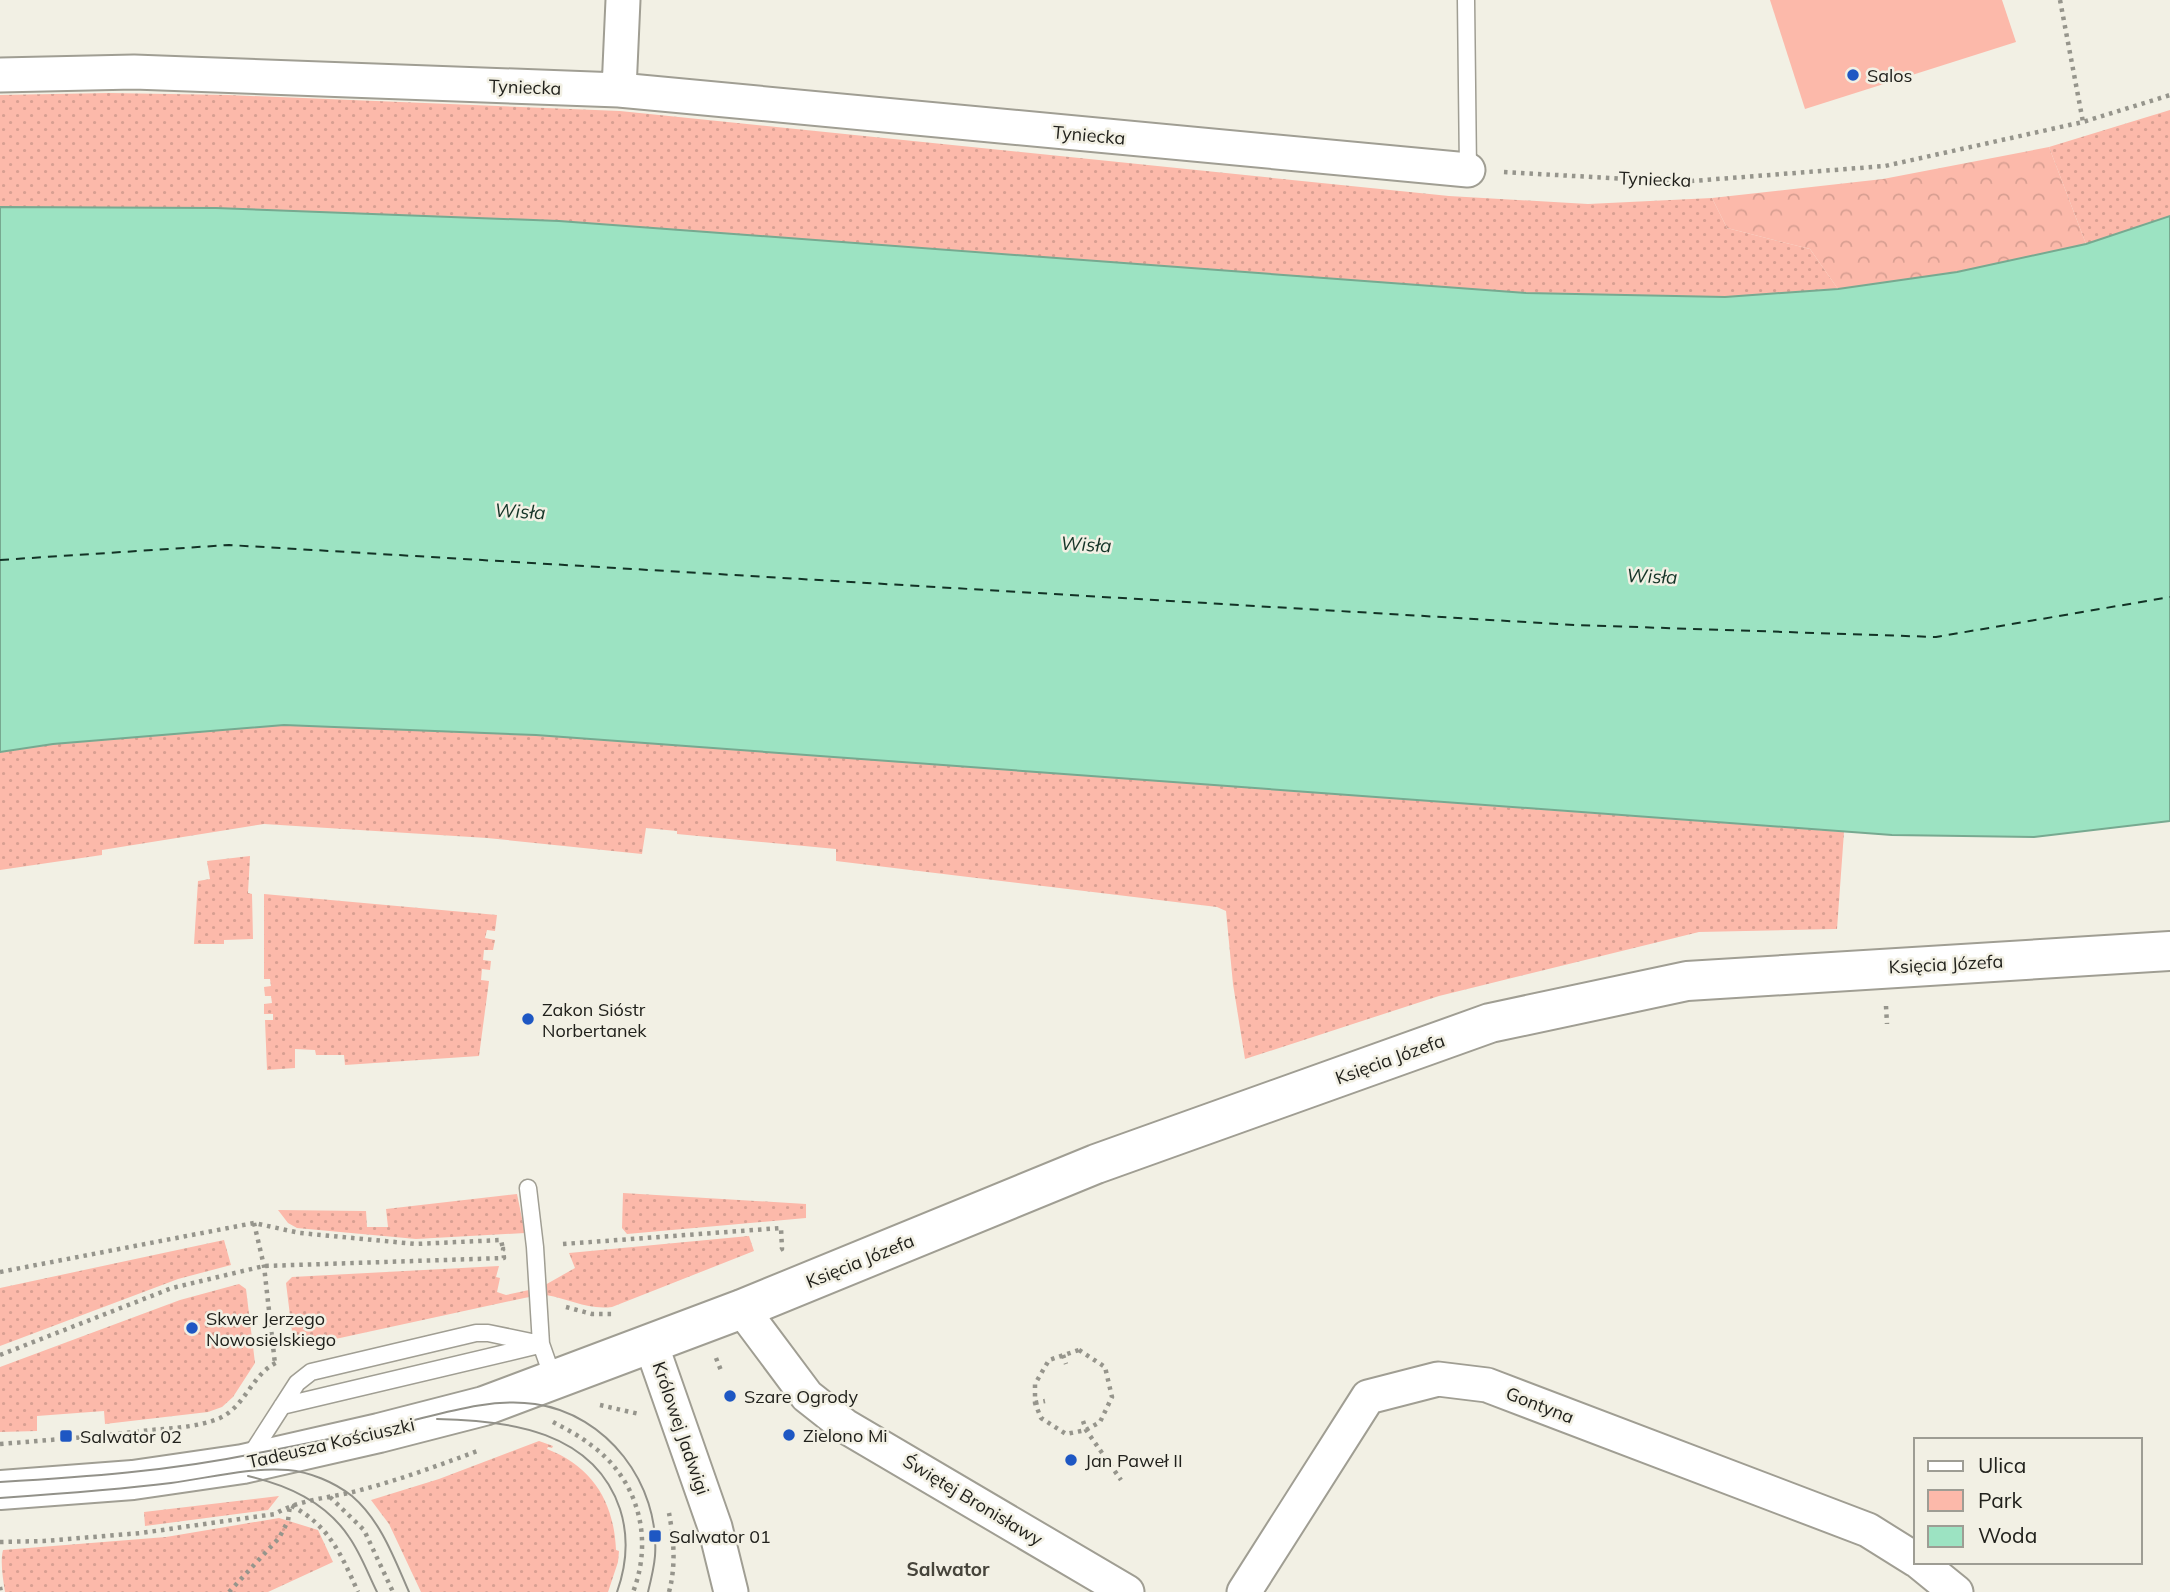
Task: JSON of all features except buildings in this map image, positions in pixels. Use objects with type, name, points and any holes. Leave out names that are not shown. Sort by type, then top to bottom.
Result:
[{"type":"street","points":[[619,90],[623,0]]},
{"type":"street","name":"Tyniecka","points":[[0,75],[134,72],[619,90],[1468,170]]},
{"type":"street","name":"Księcia Józefa","points":[[652,1344],[1097,1164],[1490,1023],[1687,981],[2170,951]]},
{"type":"street","name":"Świętej Bronisławy","points":[[742,1308],[807,1396],[845,1426],[1127,1592]]},
{"type":"street","name":"Tadeusza Kościuszki","points":[[0,1490],[133,1480],[243,1464],[484,1406],[652,1344]]},
{"type":"street","name":"Królowej Jadwigi","points":[[652,1344],[715,1527],[731,1592]]},
{"type":"street","name":"Gontyna","points":[[1244,1592],[1368,1397],[1437,1379],[1487,1385],[1868,1530],[1914,1559]]},
{"type":"street","name":"Gontyna","points":[[1922,1564],[1956,1592]]},
{"type":"lane","points":[[1466,0],[1468,170]]},
{"type":"lane","points":[[528,1188],[541,1344],[554,1381]]},
{"type":"lane","points":[[243,1464],[302,1377],[311,1372],[476,1333],[541,1344]]},
{"type":"lane","points":[[282,1406],[541,1344]]},
{"type":"path","points":[[2060,0],[2082,122]]},
{"type":"path","name":"Tyniecka","points":[[1468,170],[1679,182],[1885,166],[2082,122],[2170,95]]},
{"type":"path","points":[[1886,1002],[1887,1024]]},
{"type":"path","points":[[254,1223],[264,1266],[275,1364]]},
{"type":"path","points":[[0,1272],[254,1223],[300,1233],[416,1244],[500,1240],[503,1249],[503,1258],[264,1266],[172,1288],[0,1354]]},
{"type":"path","points":[[503,1249],[781,1228]]},
{"type":"path","points":[[1079,1350],[1105,1367],[1112,1397],[1100,1422],[1086,1430],[1066,1434],[1041,1418],[1035,1403],[1035,1384],[1049,1360],[1063,1355],[1079,1350]]},
{"type":"path","points":[[1063,1355],[1066,1364]]},
{"type":"path","points":[[1035,1403],[1045,1401]]},
{"type":"path","points":[[1083,1421],[1086,1430],[1121,1480]]},
{"type":"path","points":[[553,1422],[603,1454],[629,1487],[637,1512],[641,1539],[641,1563],[633,1592]]},
{"type":"path","points":[[330,1497],[365,1530],[393,1592]]},
{"type":"path","points":[[229,1592],[278,1538],[288,1521],[290,1505],[310,1516],[329,1535],[358,1592]]},
{"type":"path","points":[[669,1510],[674,1553],[671,1592]]},
{"type":"green space","name":"Salos","points":[[1770,0],[2002,0],[2016,42],[1805,109]]},
{"type":"green space","points":[[0,95],[228,95],[620,111],[1449,196],[1588,204],[1712,198],[1727,228],[1810,249],[1838,289],[1725,297],[1526,293],[559,221],[216,208],[0,207]]},
{"type":"green space","points":[[2170,110],[2170,216],[2086,244],[2049,147]]},
{"type":"green space","points":[[2049,147],[2086,244],[1957,272],[1838,289],[1810,249],[1727,228],[1712,198],[1883,179]]},
{"type":"green space","points":[[284,725],[536,735],[1844,832],[1837,929],[1699,932],[1439,996],[1245,1059],[1233,984],[1226,911],[1217,907],[836,861],[836,849],[677,834],[677,831],[646,828],[642,854],[487,838],[264,824],[102,850],[102,855],[0,870],[0,752],[53,744]]},
{"type":"green space","points":[[250,856],[248,893],[252,894],[253,939],[224,940],[224,944],[194,944],[198,881],[210,879],[207,861]]},
{"type":"green space","points":[[264,894],[497,915],[495,931],[487,930],[485,938],[495,940],[493,950],[484,950],[483,960],[491,961],[490,970],[482,969],[481,980],[489,981],[479,1056],[345,1065],[344,1055],[316,1055],[315,1050],[295,1049],[295,1068],[267,1070],[265,1020],[273,1020],[273,1014],[264,1014],[264,1004],[272,1003],[271,996],[265,996],[264,987],[271,986],[270,979],[264,979]]},
{"type":"green space","points":[[623,1193],[806,1204],[806,1218],[627,1234],[622,1228]]},
{"type":"green space","points":[[517,1194],[525,1233],[416,1239],[297,1228],[288,1223],[278,1210],[366,1211],[367,1227],[388,1227],[386,1209]]},
{"type":"green space","points":[[749,1236],[754,1251],[612,1307],[586,1306],[546,1295],[545,1285],[575,1268],[569,1253]]},
{"type":"green space","points":[[224,1240],[231,1265],[178,1279],[0,1346],[0,1288]]},
{"type":"green space","points":[[499,1266],[496,1277],[500,1278],[497,1292],[506,1295],[529,1290],[529,1297],[294,1348],[286,1283],[292,1277]]},
{"type":"green space","points":[[239,1284],[246,1289],[255,1363],[233,1397],[222,1407],[208,1412],[105,1424],[104,1411],[37,1416],[37,1431],[0,1432],[0,1367],[180,1300]]},
{"type":"green space","points":[[539,1441],[553,1446],[547,1449],[589,1476],[605,1502],[611,1517],[616,1550],[619,1551],[608,1592],[421,1592],[389,1524],[371,1500],[439,1479]]},
{"type":"green space","points":[[279,1496],[268,1510],[145,1526],[144,1512]]},
{"type":"green space","points":[[279,1518],[318,1530],[333,1562],[268,1592],[5,1592],[3,1550],[166,1537]]},
{"type":"water","name":"Wisła","points":[[0,207],[216,208],[559,221],[1526,293],[1725,297],[1838,289],[1957,272],[2086,244],[2170,216],[2170,821],[2034,837],[1892,835],[536,735],[284,725],[53,744],[0,752]]},
{"type":"ferry route","points":[[0,560],[229,545],[1575,625],[1936,637],[2170,597]]},
{"type":"tram line","points":[[0,1482],[190,1465],[341,1437],[482,1405],[518,1402],[535,1404],[561,1410],[585,1422],[606,1438],[624,1457],[638,1479],[648,1503],[654,1529],[655,1556],[648,1592]]},
{"type":"tram line","points":[[437,1419],[519,1427],[545,1435],[590,1462],[608,1483],[623,1519],[626,1550],[617,1592]]},
{"type":"tram line","points":[[0,1498],[86,1492],[259,1470],[305,1473],[338,1486],[362,1506],[379,1528],[409,1592]]},
{"type":"tram line","points":[[248,1476],[291,1490],[329,1514],[353,1544],[377,1592]]},
{"type":"place","name":"Salos","points":[[1853,75]]},
{"type":"place","name":"Zakon Sióstr Norbertanek","points":[[528,1019]]},
{"type":"place","name":"Skwer Jerzego Nowosielskiego","points":[[192,1328]]},
{"type":"place","name":"Szare Ogrody","points":[[730,1396]]},
{"type":"place","name":"Zielono Mi","points":[[789,1435]]},
{"type":"place","name":"Salwator 02","points":[[66,1436]]},
{"type":"place","name":"Jan Paweł II","points":[[1071,1460]]},
{"type":"place","name":"Salwator 01","points":[[655,1536]]},
{"type":"district","name":"Salwator","points":[[948,1569]]}]
